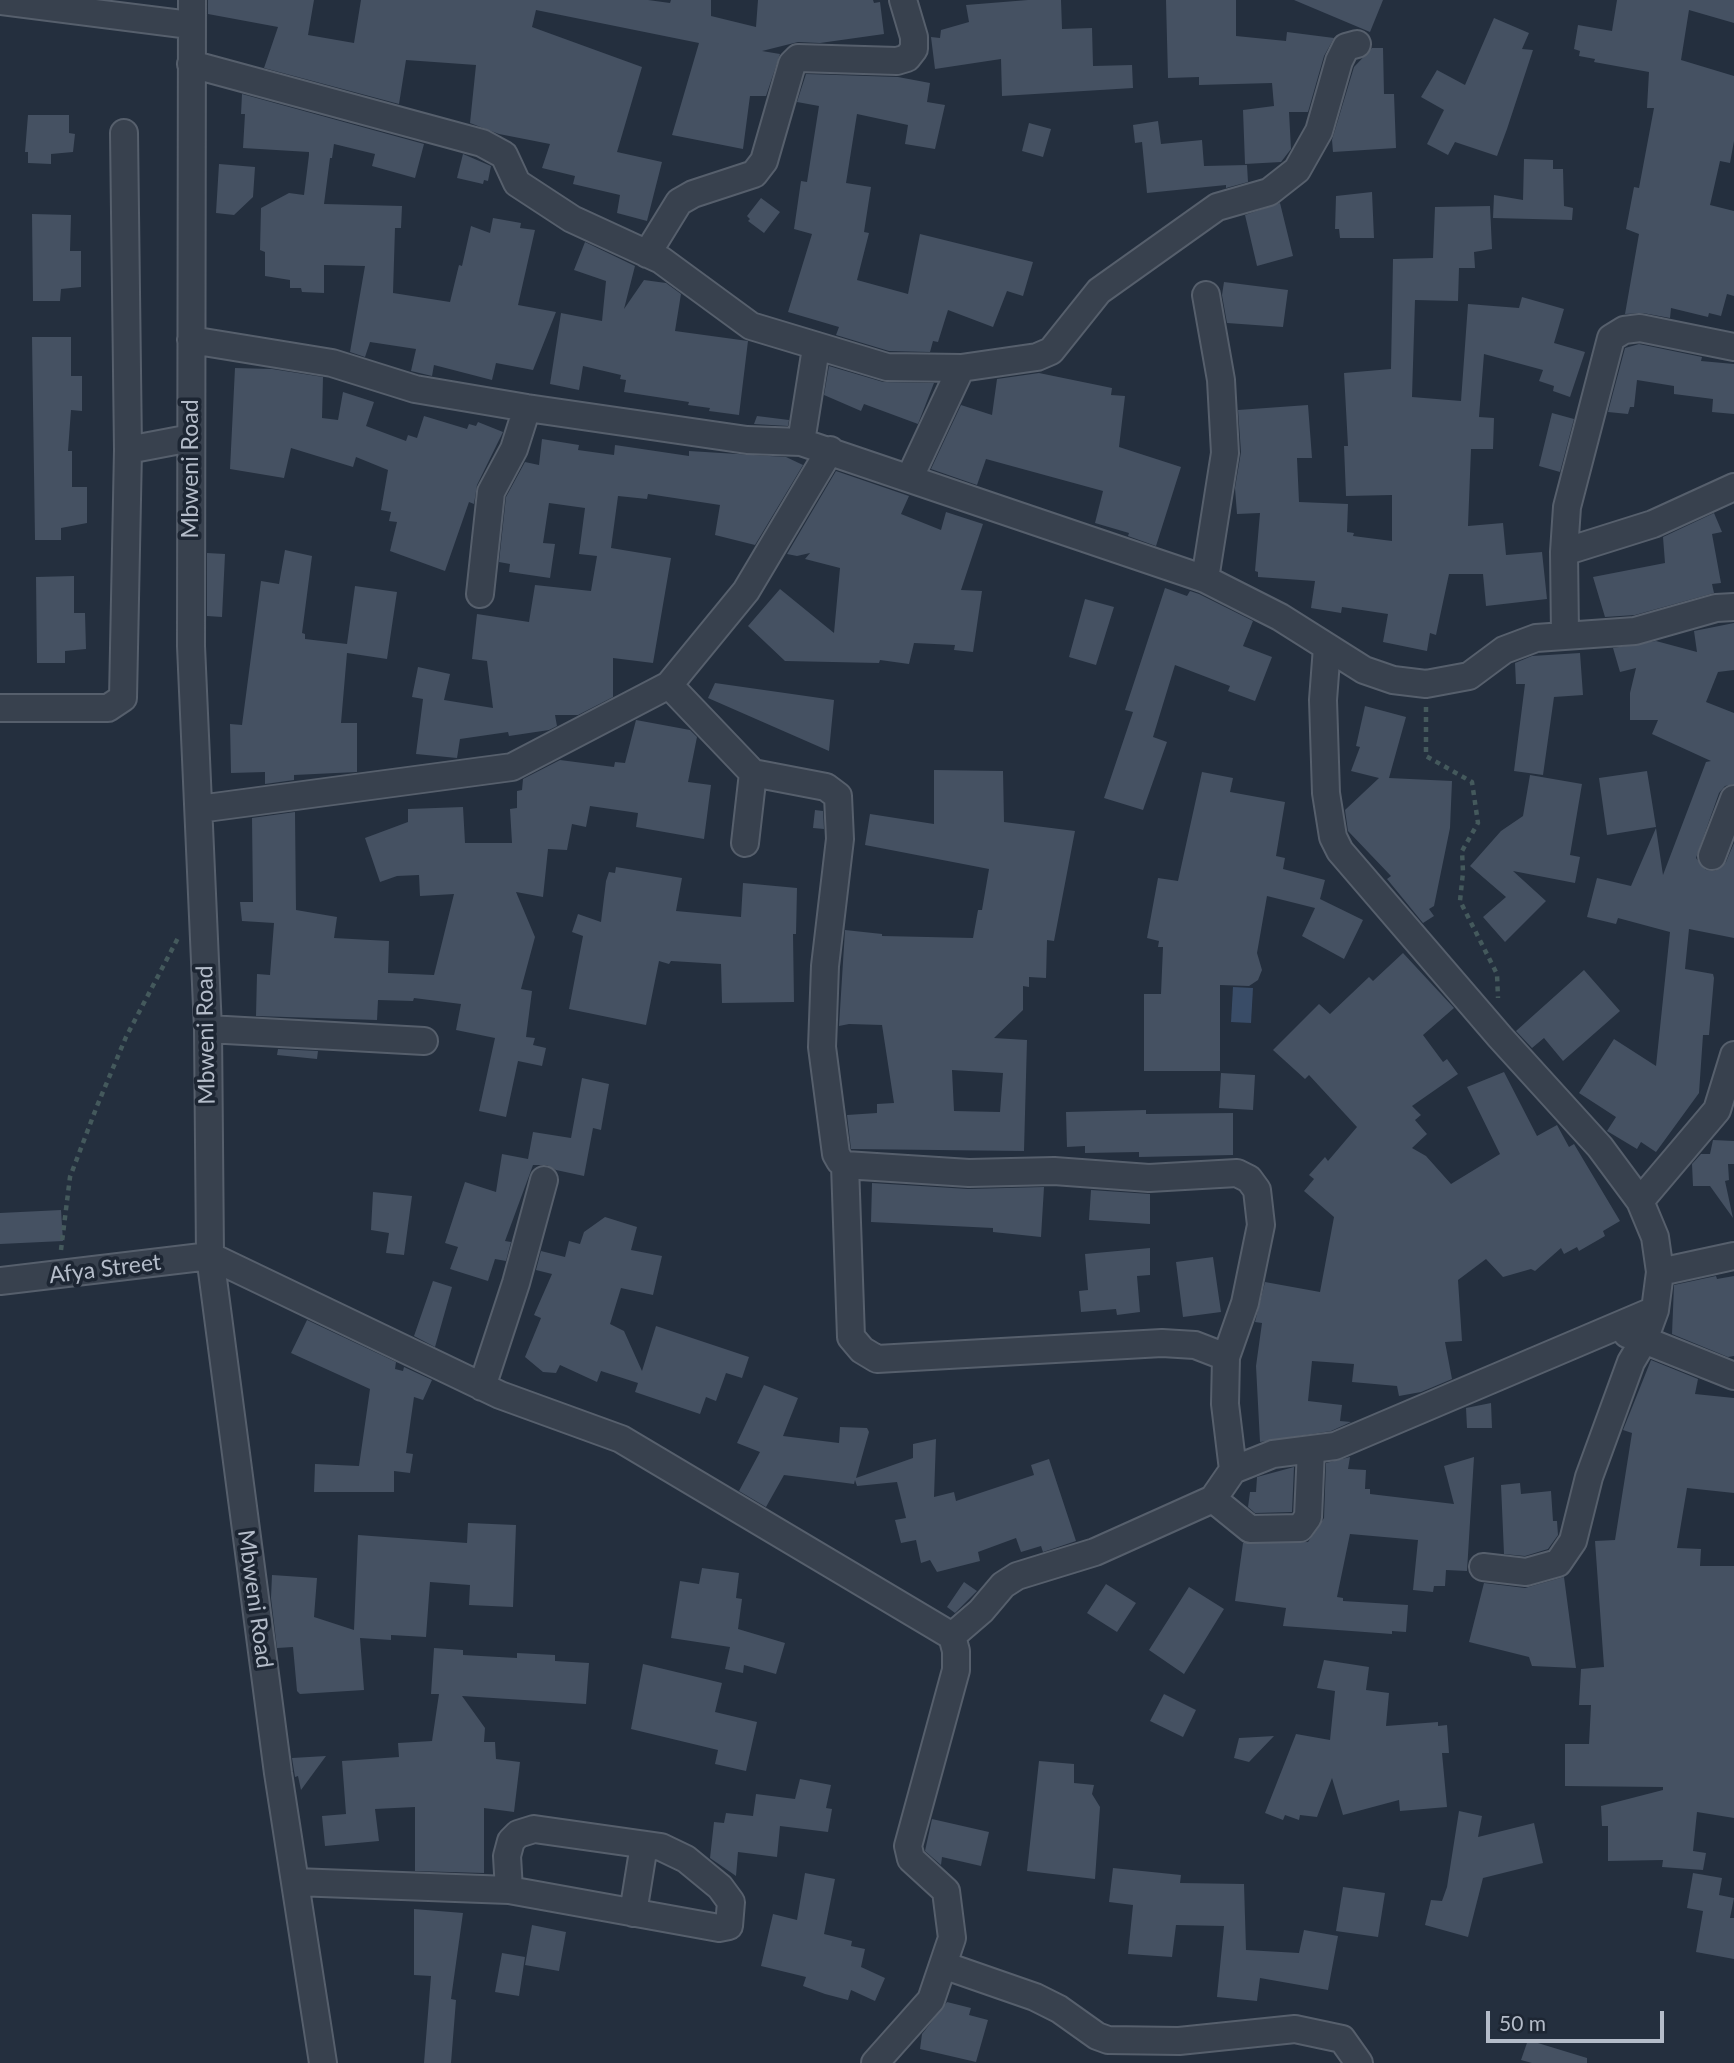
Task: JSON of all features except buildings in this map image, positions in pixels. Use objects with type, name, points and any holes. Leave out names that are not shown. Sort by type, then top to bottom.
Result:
[{"type":"street","points":[[647,254],[679,202],[693,194],[754,174],[764,161],[792,64],[798,58],[897,61],[907,58],[914,49],[914,37],[903,0]]},
{"type":"street","points":[[0,1],[191,13]]},
{"type":"street","name":"Mbweni Road","points":[[191,13],[191,646],[208,1030],[210,1256],[295,1882],[323,2063]]},
{"type":"street","points":[[191,64],[482,143],[504,155],[517,183],[572,219],[660,260],[751,326],[816,348],[887,367],[961,368],[1037,357],[1051,351],[1099,290],[1217,207],[1269,192],[1297,170],[1319,131],[1346,47],[1357,44]]},
{"type":"street","points":[[0,708],[108,708],[123,698],[128,450],[124,133]]},
{"type":"street","points":[[1205,579],[1225,453],[1222,380],[1206,295]]},
{"type":"street","points":[[1565,634],[1564,552],[1567,507],[1611,338],[1624,330],[1640,328],[1734,348]]},
{"type":"street","points":[[191,340],[332,363],[415,389],[747,440],[801,442],[830,450],[977,503],[1205,579],[1280,617],[1364,670],[1393,680],[1426,684],[1469,676],[1504,650],[1536,638],[1635,631],[1716,608],[1734,607]]},
{"type":"street","points":[[801,442],[816,348]]},
{"type":"street","points":[[910,477],[961,368]]},
{"type":"street","points":[[480,594],[491,492],[516,443],[527,408]]},
{"type":"street","points":[[128,450],[191,438]]},
{"type":"street","points":[[199,809],[512,767],[669,685],[746,591],[830,450]]},
{"type":"street","points":[[1564,552],[1653,524],[1734,487]]},
{"type":"street","points":[[1327,647],[1323,700],[1326,793],[1333,837],[1340,851],[1500,1037],[1600,1147],[1640,1201],[1655,1237],[1660,1272],[1655,1310],[1644,1339],[1631,1362],[1589,1477],[1573,1541],[1558,1563],[1526,1572],[1483,1567]]},
{"type":"street","points":[[669,685],[753,773],[826,787],[838,796],[840,839],[825,966],[822,1048],[836,1154],[845,1165],[851,1338],[862,1350],[877,1359],[1162,1343],[1195,1345],[1226,1357]]},
{"type":"street","points":[[745,843],[753,773]]},
{"type":"street","points":[[1712,856],[1734,799]]},
{"type":"street","points":[[208,1030],[424,1041]]},
{"type":"street","points":[[1640,1201],[1717,1110],[1734,1055]]},
{"type":"street","points":[[845,1165],[969,1173],[1054,1171],[1149,1178],[1237,1173],[1249,1179],[1257,1190],[1261,1225],[1245,1303],[1226,1357],[1225,1404],[1233,1470]]},
{"type":"street","points":[[482,1387],[516,1283],[544,1180]]},
{"type":"street","points":[[210,1256],[482,1387],[621,1439],[952,1636],[956,1651],[956,1671],[908,1846],[911,1859],[946,1891],[952,1938],[931,2000],[875,2063]]},
{"type":"street","name":"Afya Street","points":[[0,1282],[210,1256]]},
{"type":"street","points":[[1660,1272],[1734,1256]]},
{"type":"street","points":[[952,1636],[981,1611],[1003,1585],[1017,1576],[1095,1552],[1213,1499],[1233,1470],[1273,1454],[1335,1446],[1655,1310]]},
{"type":"street","points":[[1609,1329],[1644,1339],[1734,1376]]},
{"type":"street","points":[[1213,1499],[1250,1529],[1300,1528],[1308,1517],[1311,1449]]},
{"type":"street","points":[[295,1882],[509,1890],[719,1928],[729,1926],[731,1902],[720,1887],[686,1859],[661,1847],[534,1829],[518,1834],[511,1841],[507,1856],[509,1890]]},
{"type":"street","points":[[633,1913],[644,1845]]},
{"type":"street","points":[[943,1965],[1035,1997],[1059,2008],[1097,2036],[1108,2040],[1179,2041],[1294,2029],[1342,2039],[1359,2063]]},
{"type":"path","points":[[1426,684],[1426,756],[1472,782],[1478,823],[1462,851],[1464,872],[1460,901],[1497,974],[1500,1037]]},
{"type":"path","points":[[29,1279],[63,1248],[70,1177],[97,1105],[126,1037],[183,929]]},
{"type":"water","points":[[1233,987],[1253,988],[1251,1023],[1231,1022]]}]
